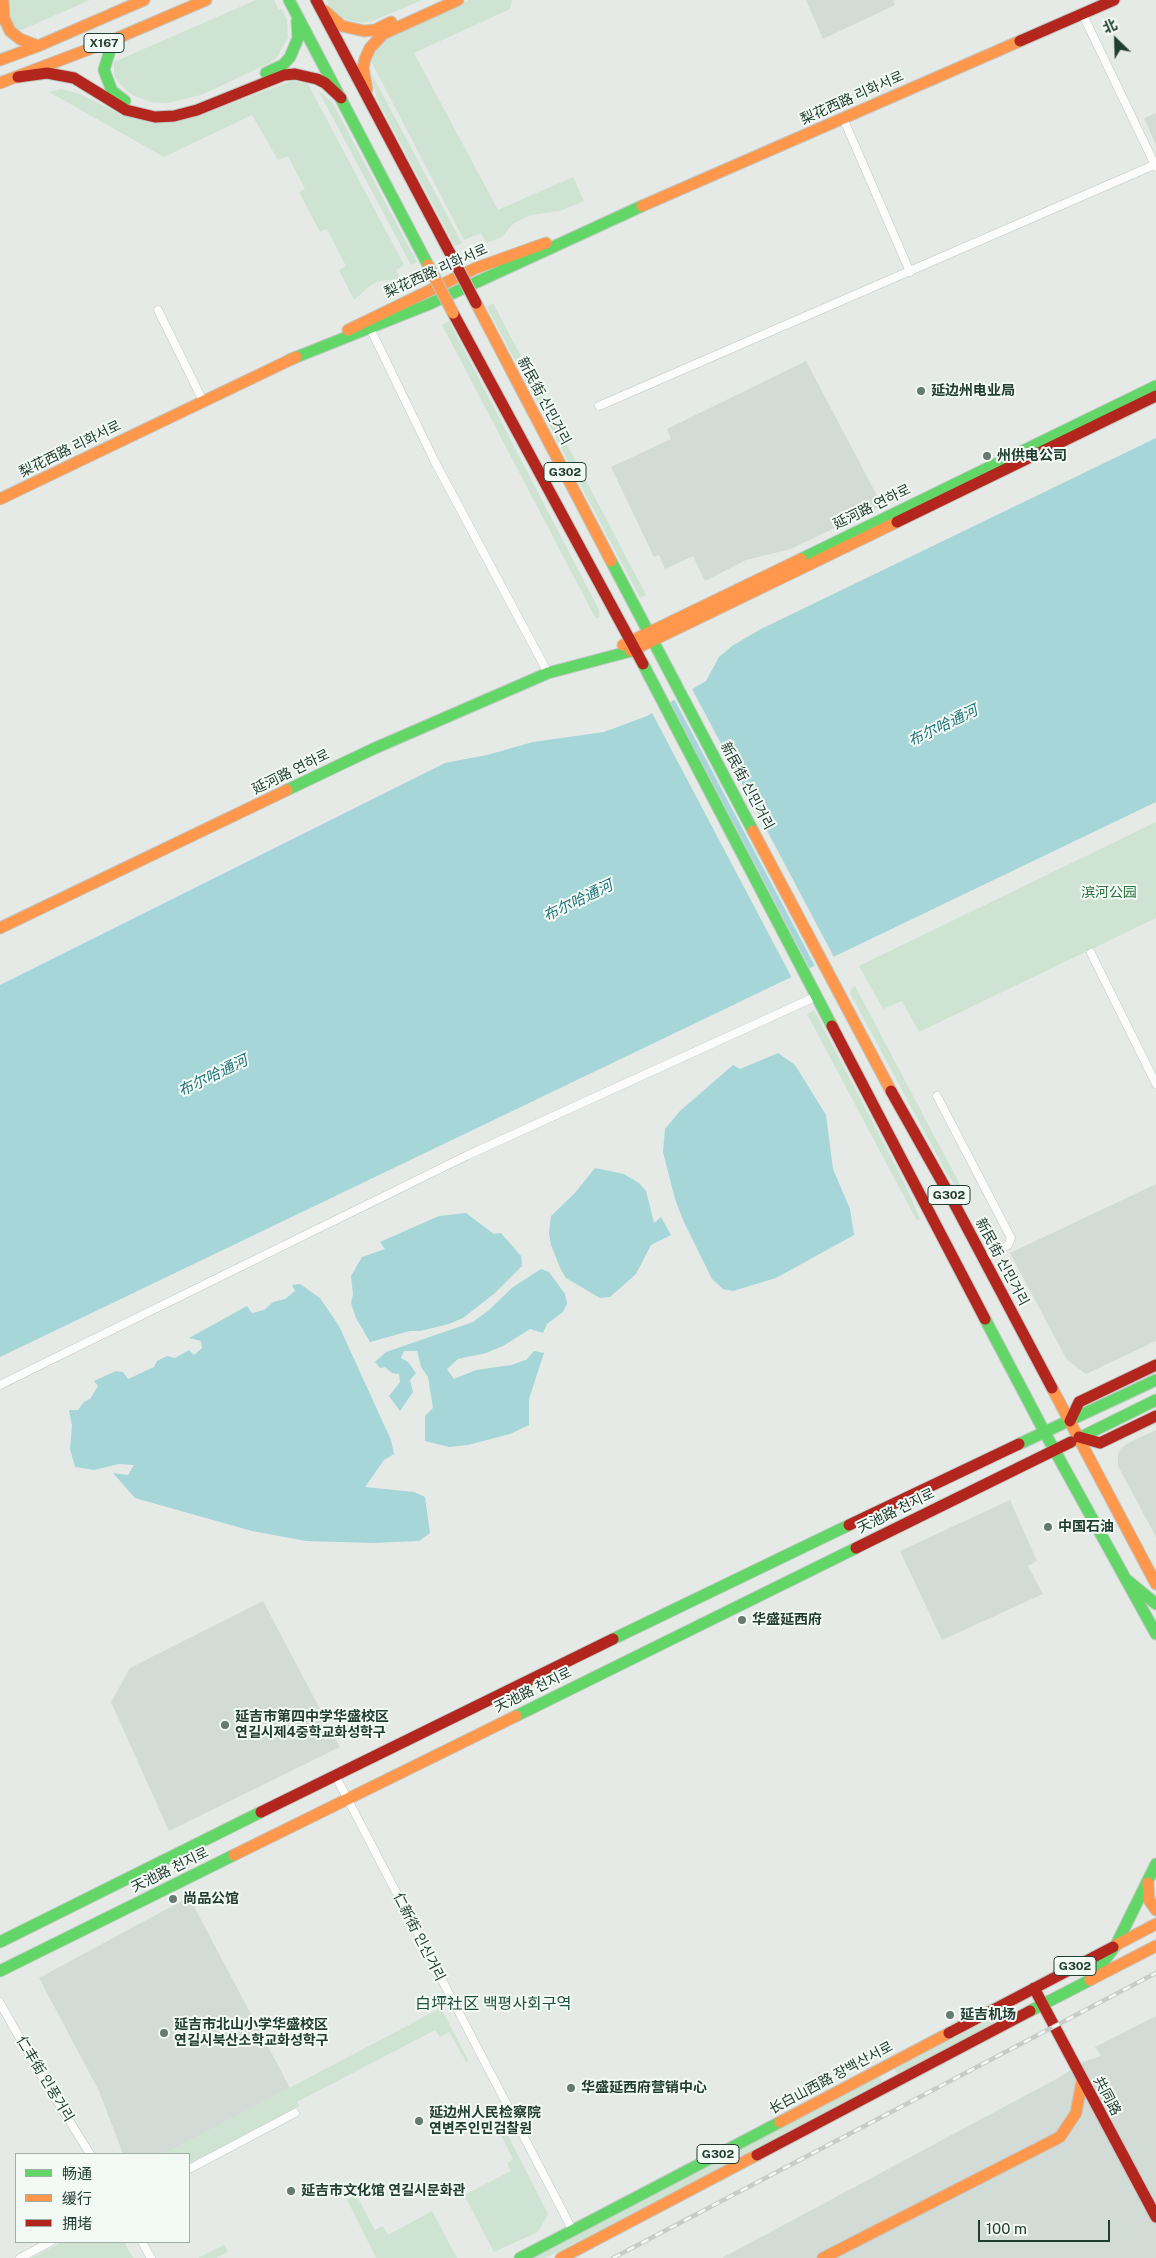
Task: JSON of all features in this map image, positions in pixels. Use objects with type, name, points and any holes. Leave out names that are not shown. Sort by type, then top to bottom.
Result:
[{"type":"main road","points":[[2,0],[4,18],[10,31],[20,39],[38,46]]},
{"type":"main road","name":"X167","points":[[0,60],[38,46],[144,0]]},
{"type":"main road","name":"X167","points":[[0,83],[113,40],[206,0]]},
{"type":"main road","points":[[316,1],[326,13],[342,26],[364,31],[375,30],[441,0]]},
{"type":"main road","points":[[373,108],[363,68],[370,48],[389,30],[458,0]]},
{"type":"main road","name":"新民街 신민거리","points":[[316,1],[827,971],[983,1258],[1156,1584]]},
{"type":"main road","name":"梨花西路 리화서로","points":[[289,360],[483,281],[602,223],[1109,1]]},
{"type":"main road","points":[[113,40],[104,70],[112,90],[122,99],[138,106],[151,109],[178,108],[212,97],[283,66],[290,57],[298,38],[299,28],[292,6]]},
{"type":"main road","name":"G302","points":[[292,6],[453,313],[653,683],[1054,1450],[1156,1634]]},
{"type":"main road","points":[[18,77],[47,73],[74,78],[126,110],[155,117],[174,116],[197,110],[284,74],[295,74],[316,79],[325,83],[341,98]]},
{"type":"main road","name":"梨花西路 리화서로","points":[[0,499],[289,360],[421,292],[468,272],[602,223]]},
{"type":"main road","name":"延河路 연하로","points":[[0,928],[373,749],[548,674],[602,658],[632,646],[1156,386]]},
{"type":"main road","name":"延河路 연하로","points":[[651,636],[1156,396]]},
{"type":"main road","points":[[818,999],[839,992]]},
{"type":"main road","points":[[1070,1421],[1079,1402],[1156,1365]]},
{"type":"main road","name":"天池路 천지로","points":[[0,1942],[336,1775],[900,1500],[1156,1380]]},
{"type":"main road","name":"天池路 천지로","points":[[0,1971],[1156,1400]]},
{"type":"main road","points":[[1079,1437],[1100,1443],[1156,1416]]},
{"type":"main road","points":[[1127,1580],[1156,1604]]},
{"type":"main road","name":"G302","points":[[561,2258],[1090,1980],[1116,1945],[1156,1864]]},
{"type":"main road","points":[[1148,1883],[1149,1900],[1156,1910]]},
{"type":"main road","name":"长白山西路 장백산서로","points":[[520,2258],[1156,1924]]},
{"type":"main road","points":[[1090,1980],[1156,1946]]},
{"type":"main road","name":"共同路","points":[[1034,1988],[1156,2218]]},
{"type":"main road","points":[[823,2258],[1060,2136],[1069,2126],[1076,2113],[1082,2081]]},
{"type":"street","points":[[599,406],[1155,167],[1082,14]]},
{"type":"street","points":[[843,118],[910,272]]},
{"type":"street","points":[[158,310],[203,401]]},
{"type":"street","points":[[370,328],[435,462],[548,674]]},
{"type":"street","points":[[1091,953],[1156,1084]]},
{"type":"street","points":[[0,1385],[466,1156],[818,999]]},
{"type":"street","points":[[937,1096],[1011,1238],[1008,1245],[983,1258]]},
{"type":"street","name":"仁新街 인신거리","points":[[336,1775],[573,2231]]},
{"type":"street","name":"仁丰街 인풍거리","points":[[0,2003],[39,2072],[89,2153]]},
{"type":"street","points":[[190,2168],[295,2113]]},
{"type":"street","points":[[20,2258],[48,2243]]},
{"type":"street","points":[[143,2243],[151,2258]]},
{"type":"shaded area","points":[[806,0],[893,0],[895,5],[823,39]]},
{"type":"shaded area","points":[[1156,113],[1156,145],[1144,118]]},
{"type":"shaded area","points":[[806,361],[882,505],[791,549],[746,560],[705,581],[693,556],[665,569],[659,555],[654,557],[611,467],[671,439],[667,429]]},
{"type":"shaded area","points":[[1156,1184],[1156,1341],[1086,1374],[1067,1360],[1010,1253]]},
{"type":"shaded area","points":[[1156,1430],[1156,1537],[1118,1466],[1118,1455],[1121,1448],[1130,1442]]},
{"type":"shaded area","points":[[1010,1500],[1037,1561],[1028,1566],[1043,1594],[942,1640],[900,1551]]},
{"type":"shaded area","name":"延吉市第四中学华盛校区 연길시제4중학교화성학구","points":[[263,1601],[340,1747],[169,1831],[111,1702],[130,1668]]},
{"type":"shaded area","name":"延吉市北山小学华盛校区 연길시북산소학교화성학구","points":[[189,1897],[290,2088],[166,2153],[123,2153],[99,2091],[39,1978]]},
{"type":"shaded area","points":[[1156,2016],[1156,2258],[722,2258],[1058,2078],[1083,2062],[1101,2056],[1095,2047]]},
{"type":"green space","points":[[7,0],[90,0],[19,31],[13,28]]},
{"type":"green space","points":[[256,0],[274,0],[279,10],[282,9],[287,20],[288,38],[277,57],[270,63],[201,95],[167,103],[150,102],[132,95],[114,76],[114,62]]},
{"type":"green space","points":[[326,0],[422,0],[375,20],[362,23],[342,19],[332,11]]},
{"type":"green space","points":[[469,0],[512,0],[510,9],[414,53],[498,210],[573,177],[584,201],[560,211],[531,215],[514,223],[502,237],[486,243],[481,233],[464,240],[371,61],[385,40]]},
{"type":"green space","points":[[371,73],[462,243],[455,246],[377,99]]},
{"type":"green space","points":[[292,81],[308,84],[404,265],[396,270],[400,279],[379,281],[371,285],[354,300],[339,270],[346,266],[327,229],[320,232],[299,192],[305,189],[288,156],[278,160],[252,115],[164,157],[49,92],[61,89],[77,93],[121,114],[211,111]]},
{"type":"green space","points":[[318,90],[332,102],[417,262],[411,265]]},
{"type":"green space","points":[[493,303],[646,595],[640,598],[487,307]]},
{"type":"green space","points":[[449,321],[598,608],[600,617],[596,619],[442,325]]},
{"type":"green space","name":"滨河公园","points":[[1156,822],[1156,918],[919,1032],[902,1001],[883,1009],[859,966]]},
{"type":"green space","points":[[855,986],[967,1198],[964,1199],[946,1172],[850,993],[851,989]]},
{"type":"green space","points":[[814,1010],[906,1186],[920,1219],[917,1221],[807,1014]]},
{"type":"green space","points":[[441,2008],[468,2060],[467,2063],[449,2032],[440,2037],[435,2030],[297,2102],[299,2106],[190,2163],[190,2153],[166,2153]]},
{"type":"green space","points":[[994,2017],[996,2019],[995,2022],[899,2073],[895,2072],[895,2069]]},
{"type":"green space","points":[[878,2077],[882,2078],[881,2082],[598,2231],[545,2258],[534,2258]]},
{"type":"green space","points":[[500,2120],[548,2214],[538,2232],[494,2252],[464,2195],[511,2171],[507,2163],[513,2159],[495,2123]]},
{"type":"green space","points":[[356,2195],[375,2230],[383,2226],[388,2235],[432,2211],[457,2258],[376,2258],[347,2200]]},
{"type":"green space","points":[[60,2243],[125,2243],[133,2258],[31,2258]]},
{"type":"green space","points":[[224,2245],[228,2252],[216,2258],[198,2258]]},
{"type":"water","name":"布尔哈通河","points":[[1156,438],[1156,802],[0,1357],[0,985],[445,763],[487,755],[533,742],[604,732],[647,716],[706,681],[719,657],[732,646],[759,630]]},
{"type":"water","points":[[778,1053],[795,1065],[826,1115],[833,1169],[850,1209],[854,1235],[776,1278],[733,1291],[723,1289],[712,1279],[683,1220],[675,1199],[663,1152],[665,1129],[680,1111],[733,1065],[740,1069]]},
{"type":"water","points":[[595,1168],[624,1174],[639,1183],[646,1191],[654,1223],[661,1217],[671,1235],[651,1245],[636,1274],[610,1297],[600,1298],[566,1278],[551,1245],[549,1233],[551,1216],[574,1194]]},
{"type":"water","points":[[466,1213],[494,1234],[501,1233],[521,1256],[522,1266],[495,1293],[463,1318],[449,1324],[420,1331],[410,1331],[370,1342],[356,1318],[351,1303],[353,1294],[351,1276],[362,1257],[385,1249],[380,1242],[439,1216]]},
{"type":"water","points":[[541,1269],[549,1272],[565,1294],[567,1304],[563,1312],[547,1324],[543,1333],[530,1329],[503,1346],[486,1353],[458,1359],[447,1369],[454,1379],[476,1370],[511,1365],[526,1360],[534,1351],[544,1353],[529,1399],[529,1425],[510,1434],[468,1445],[449,1447],[425,1441],[425,1416],[433,1408],[428,1377],[421,1367],[417,1351],[404,1351],[401,1358],[408,1362],[416,1373],[410,1380],[413,1392],[400,1411],[389,1396],[400,1382],[399,1374],[392,1373],[385,1367],[380,1368],[375,1362],[386,1352],[473,1322],[489,1310],[513,1287]]},
{"type":"water","points":[[300,1284],[320,1298],[339,1326],[391,1440],[394,1454],[384,1460],[365,1487],[414,1492],[425,1497],[430,1533],[419,1541],[372,1543],[306,1541],[252,1531],[135,1498],[113,1473],[128,1475],[134,1465],[119,1464],[94,1470],[75,1467],[70,1449],[72,1426],[69,1410],[78,1410],[84,1402],[90,1399],[98,1386],[94,1381],[116,1371],[123,1372],[128,1379],[154,1367],[157,1361],[167,1356],[175,1358],[189,1350],[194,1355],[202,1348],[201,1341],[189,1338],[247,1306],[252,1313],[264,1310],[273,1302],[285,1299],[295,1291],[292,1285]]},
{"type":"pier","points":[[691,687],[835,959],[816,968],[673,697]]},
{"type":"pier","points":[[669,700],[811,971],[793,980],[651,711]]},
{"type":"railway","points":[[613,2258],[1156,1973]]},
{"type":"traffic: fast","points":[[289,0],[428,265]]},
{"type":"traffic: fast","points":[[266,73],[283,65],[290,57],[298,38],[297,21]]},
{"type":"traffic: fast","points":[[113,40],[104,70],[112,91],[125,101]]},
{"type":"traffic: fast","points":[[289,360],[427,305],[642,206]]},
{"type":"traffic: fast","points":[[801,559],[1156,386]]},
{"type":"traffic: fast","points":[[611,561],[753,831]]},
{"type":"traffic: fast","points":[[287,790],[373,749],[548,673],[631,651]]},
{"type":"traffic: fast","points":[[643,664],[832,1026]]},
{"type":"traffic: fast","points":[[985,1319],[1045,1433],[1156,1634]]},
{"type":"traffic: fast","points":[[1019,1444],[1156,1380]]},
{"type":"traffic: fast","points":[[1071,1442],[1156,1400]]},
{"type":"traffic: fast","points":[[613,1639],[849,1525]]},
{"type":"traffic: fast","points":[[516,1716],[856,1548]]},
{"type":"traffic: fast","points":[[1127,1580],[1156,1604]]},
{"type":"traffic: fast","points":[[0,1942],[261,1812]]},
{"type":"traffic: fast","points":[[0,1971],[234,1855]]},
{"type":"traffic: fast","points":[[1030,2011],[1090,1980],[1116,1945],[1156,1864]]},
{"type":"traffic: fast","points":[[520,2258],[780,2122]]},
{"type":"traffic: slow","points":[[3,0],[4,18],[10,31],[20,39],[38,46]]},
{"type":"traffic: slow","points":[[0,60],[38,46],[144,0]]},
{"type":"traffic: slow","points":[[0,83],[113,40],[206,0]]},
{"type":"traffic: slow","points":[[367,89],[363,68],[365,59],[370,48],[383,34],[458,0]]},
{"type":"traffic: slow","points":[[325,11],[342,26],[364,31],[375,30],[391,22]]},
{"type":"traffic: slow","points":[[642,206],[1020,41]]},
{"type":"traffic: slow","points":[[348,330],[476,268],[546,243]]},
{"type":"traffic: slow","points":[[428,265],[453,313]]},
{"type":"traffic: slow","points":[[476,303],[611,561]]},
{"type":"traffic: slow","points":[[0,499],[296,357]]},
{"type":"traffic: slow","points":[[631,651],[897,522]]},
{"type":"traffic: slow","points":[[623,645],[801,559]]},
{"type":"traffic: slow","points":[[0,928],[287,790]]},
{"type":"traffic: slow","points":[[753,831],[891,1091]]},
{"type":"traffic: slow","points":[[1052,1388],[1156,1584]]},
{"type":"traffic: slow","points":[[234,1855],[516,1716]]},
{"type":"traffic: slow","points":[[1148,1883],[1149,1900],[1156,1910]]},
{"type":"traffic: slow","points":[[1116,1945],[1156,1924]]},
{"type":"traffic: slow","points":[[1090,1980],[1156,1946]]},
{"type":"traffic: slow","points":[[780,2122],[949,2033]]},
{"type":"traffic: slow","points":[[823,2258],[1060,2137],[1076,2113],[1082,2081]]},
{"type":"traffic: slow","points":[[561,2258],[757,2155]]},
{"type":"traffic: jam","points":[[316,0],[451,255]]},
{"type":"traffic: jam","points":[[1020,41],[1114,0]]},
{"type":"traffic: jam","points":[[18,77],[47,73],[74,78],[126,110],[155,117],[174,116],[197,110],[284,75],[295,74],[317,79],[325,83],[341,98]]},
{"type":"traffic: jam","points":[[451,255],[476,303]]},
{"type":"traffic: jam","points":[[453,313],[643,664]]},
{"type":"traffic: jam","points":[[897,522],[1156,396]]},
{"type":"traffic: jam","points":[[832,1026],[985,1319]]},
{"type":"traffic: jam","points":[[891,1091],[954,1203],[1052,1388]]},
{"type":"traffic: jam","points":[[1070,1421],[1079,1402],[1156,1365]]},
{"type":"traffic: jam","points":[[1079,1437],[1100,1443],[1156,1416]]},
{"type":"traffic: jam","points":[[856,1548],[1071,1442]]},
{"type":"traffic: jam","points":[[849,1525],[1019,1444]]},
{"type":"traffic: jam","points":[[261,1812],[613,1639]]},
{"type":"traffic: jam","points":[[949,2033],[1113,1947]]},
{"type":"traffic: jam","points":[[1034,1988],[1156,2217]]},
{"type":"traffic: jam","points":[[757,2155],[1030,2011]]},
{"type":"place","name":"延边州电业局","points":[[921,391]]},
{"type":"place","name":"州供电公司","points":[[987,456]]},
{"type":"place","name":"中国石油","points":[[1048,1527]]},
{"type":"place","name":"华盛延西府","points":[[742,1620]]},
{"type":"place","name":"延吉市第四中学华盛校区 연길시제4중학교화성학구","points":[[225,1725]]},
{"type":"place","name":"尚品公馆","points":[[173,1899]]},
{"type":"place","name":"延吉机场","points":[[950,2015]]},
{"type":"place","name":"延吉市北山小学华盛校区 연길시북산소학교화성학구","points":[[164,2033]]},
{"type":"place","name":"华盛延西府营销中心","points":[[571,2088]]},
{"type":"place","name":"延边州人民检察院 연변주인민검찰원","points":[[419,2121]]},
{"type":"place","name":"延吉市文化馆 연길시문화관","points":[[291,2191]]},
{"type":"district","name":"白坪社区 백평사회구역","points":[[493,2004]]}]
